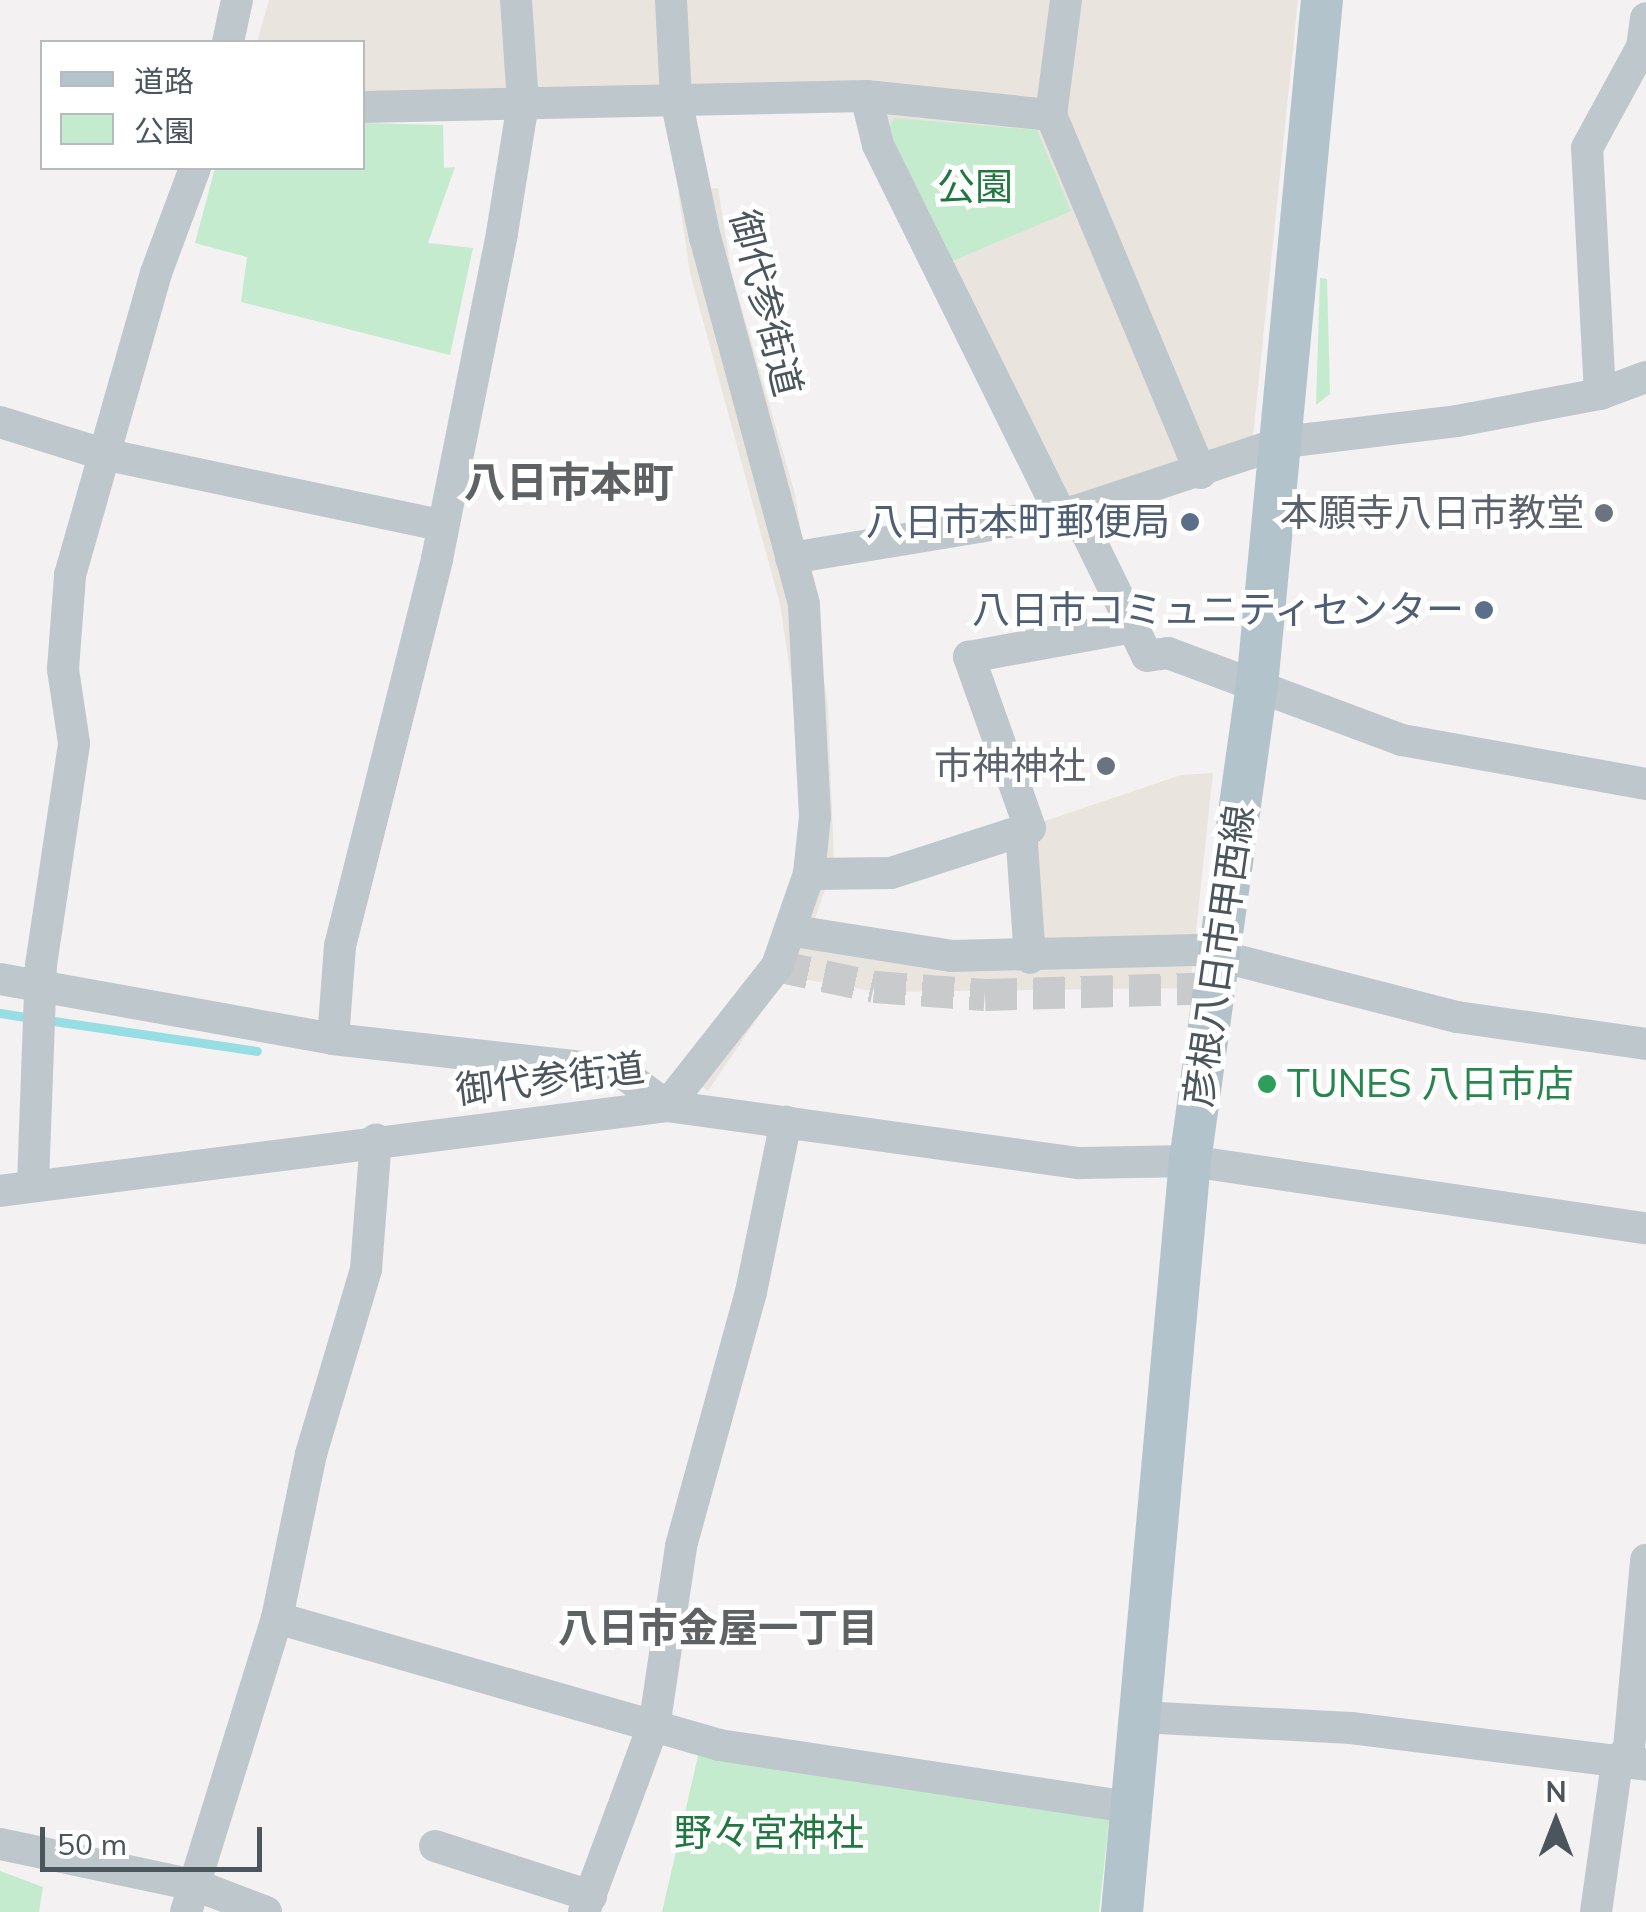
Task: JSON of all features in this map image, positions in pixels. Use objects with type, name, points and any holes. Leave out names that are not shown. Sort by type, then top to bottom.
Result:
[{"type":"main road","name":"彦根八日市甲西線","points":[[1122,1912],[1190,1161],[1257,686],[1284,442],[1322,0]]},
{"type":"street","points":[[228,40],[237,0]]},
{"type":"street","points":[[334,1039],[340,946],[440,526],[523,102],[516,0]]},
{"type":"street","name":"御代参街道","points":[[0,1191],[376,1139],[667,1106],[777,966],[794,932],[809,874],[813,709],[804,604],[705,238],[676,98],[671,0]]},
{"type":"street","points":[[1066,0],[1051,116],[1201,473]]},
{"type":"street","points":[[1600,394],[1587,148],[1642,47],[1646,18]]},
{"type":"street","points":[[365,107],[866,96],[1051,116]]},
{"type":"street","points":[[866,96],[878,144],[1128,628],[1147,656],[1168,653],[1402,740],[1646,784]]},
{"type":"street","points":[[34,1184],[40,988],[74,743],[63,669],[70,575],[132,356],[195,170]]},
{"type":"street","points":[[791,558],[992,527],[1067,510],[1201,473],[1284,442],[1600,394],[1646,377]]},
{"type":"street","points":[[0,422],[103,454],[440,526]]},
{"type":"street","points":[[809,874],[891,873],[1030,828],[969,657],[1128,628]]},
{"type":"street","points":[[1021,830],[1030,958]]},
{"type":"street","points":[[794,932],[951,956],[1030,958],[1186,950],[1221,955],[1458,1018],[1646,1044]]},
{"type":"street","points":[[0,978],[334,1039],[620,1071],[667,1106],[1080,1163],[1190,1161],[1646,1228]]},
{"type":"street","points":[[435,1846],[588,1904],[655,1721],[680,1546],[751,1292],[786,1122]]},
{"type":"street","points":[[191,1899],[278,1618],[311,1454],[366,1269],[376,1139]]},
{"type":"street","points":[[1596,1912],[1632,1764],[1629,1748],[1646,1560]]},
{"type":"street","points":[[278,1618],[655,1721],[719,1744],[1132,1807]]},
{"type":"street","points":[[1140,1717],[1351,1728],[1632,1764]]},
{"type":"street","points":[[0,1844],[191,1899],[266,1912]]},
{"type":"shaded area","points":[[269,0],[1298,0],[1252,446],[1076,511],[865,96],[365,93],[365,40],[258,40]]},
{"type":"shaded area","points":[[718,188],[731,271],[795,494],[828,706],[834,864],[812,927],[894,943],[1015,944],[1039,823],[1181,775],[1213,773],[1190,988],[877,992],[786,976],[708,1091],[679,1071],[763,958],[801,846],[792,685],[780,604],[690,273],[678,191]]},
{"type":"green space","name":"公園","points":[[894,118],[1037,130],[1071,211],[943,265],[887,132]]},
{"type":"green space","points":[[365,123],[443,125],[444,168],[455,167],[428,243],[473,248],[450,355],[241,302],[247,257],[195,243],[214,170],[365,170]]},
{"type":"green space","points":[[1320,278],[1327,279],[1330,394],[1316,405]]},
{"type":"green space","name":"野々宮神社","points":[[701,1743],[1111,1803],[1099,1912],[662,1912]]},
{"type":"green space","points":[[0,1871],[43,1887],[39,1912],[0,1912]]},
{"type":"waterway","points":[[0,1013],[32,1018]]},
{"type":"waterway","points":[[47,1020],[257,1051]]},
{"type":"tunnel","points":[[777,966],[874,987],[985,995],[1216,988]]},
{"type":"place","name":"本願寺八日市教堂","points":[[1604,513]]},
{"type":"place","name":"八日市本町郵便局","points":[[1190,522]]},
{"type":"place","name":"八日市コミュニティセンター","points":[[1484,610]]},
{"type":"place","name":"市神神社","points":[[1106,766]]},
{"type":"place","name":"TUNES 八日市店","points":[[1267,1084]]},
{"type":"district","name":"八日市本町","points":[[569,482]]},
{"type":"district","name":"八日市金屋一丁目","points":[[718,1627]]}]
